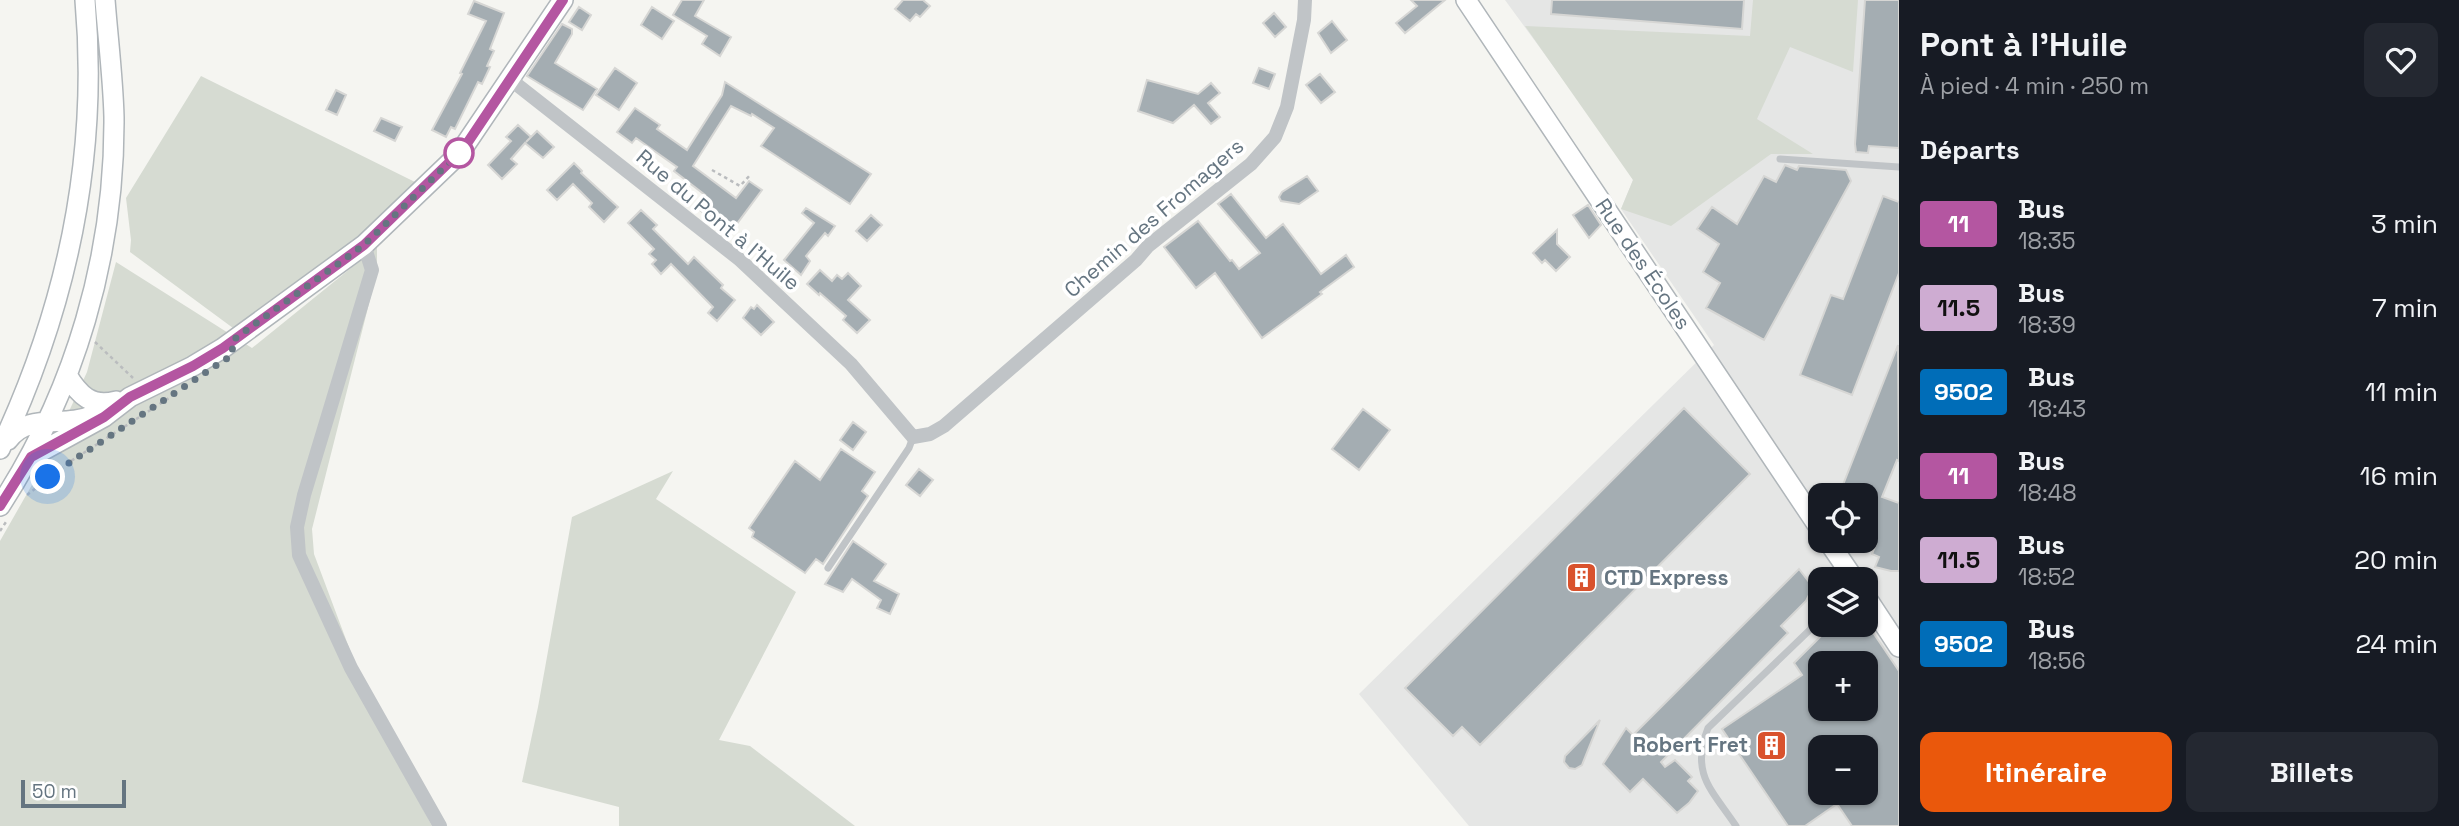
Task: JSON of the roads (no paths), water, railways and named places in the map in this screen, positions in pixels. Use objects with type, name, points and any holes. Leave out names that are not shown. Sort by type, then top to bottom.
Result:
[{"type":"street","points":[[0,451],[44,345],[66,266],[78,209],[88,92],[85,0]]},
{"type":"street","points":[[5,511],[67,375],[81,335],[107,228],[112,178],[113,90],[104,0]]},
{"type":"street","name":"Chemin des Fromagers","points":[[913,437],[930,434],[976,399],[1117,277],[1148,246],[1251,164],[1275,137],[1287,107],[1304,20],[1305,0]]},
{"type":"street","name":"Rue des Écoles","points":[[1466,0],[1808,511]]},
{"type":"street","points":[[0,451],[16,430],[28,424],[69,422],[86,418],[193,366],[223,348],[364,245],[452,161],[511,80],[560,1]]},
{"type":"street","name":"Rue du Pont à l'Huile","points":[[511,80],[739,259],[851,364],[913,437]]},
{"type":"street","points":[[364,245],[372,270],[304,495],[297,527],[299,555],[351,668],[440,826]]},
{"type":"street","points":[[67,375],[81,394],[95,404],[109,403],[138,394]]},
{"type":"street","points":[[31,457],[104,417],[138,394]]},
{"type":"street","points":[[1878,612],[1897,635]]},
{"type":"lane","points":[[1780,159],[1899,167]]},
{"type":"lane","points":[[828,568],[909,449],[913,437]]},
{"type":"lane","points":[[1736,826],[1702,774],[1700,747],[1708,728],[1808,632]]},
{"type":"place","name":"CTD Express","points":[[1581,578]]},
{"type":"place","name":"Robert Fret","points":[[1771,745]]}]
